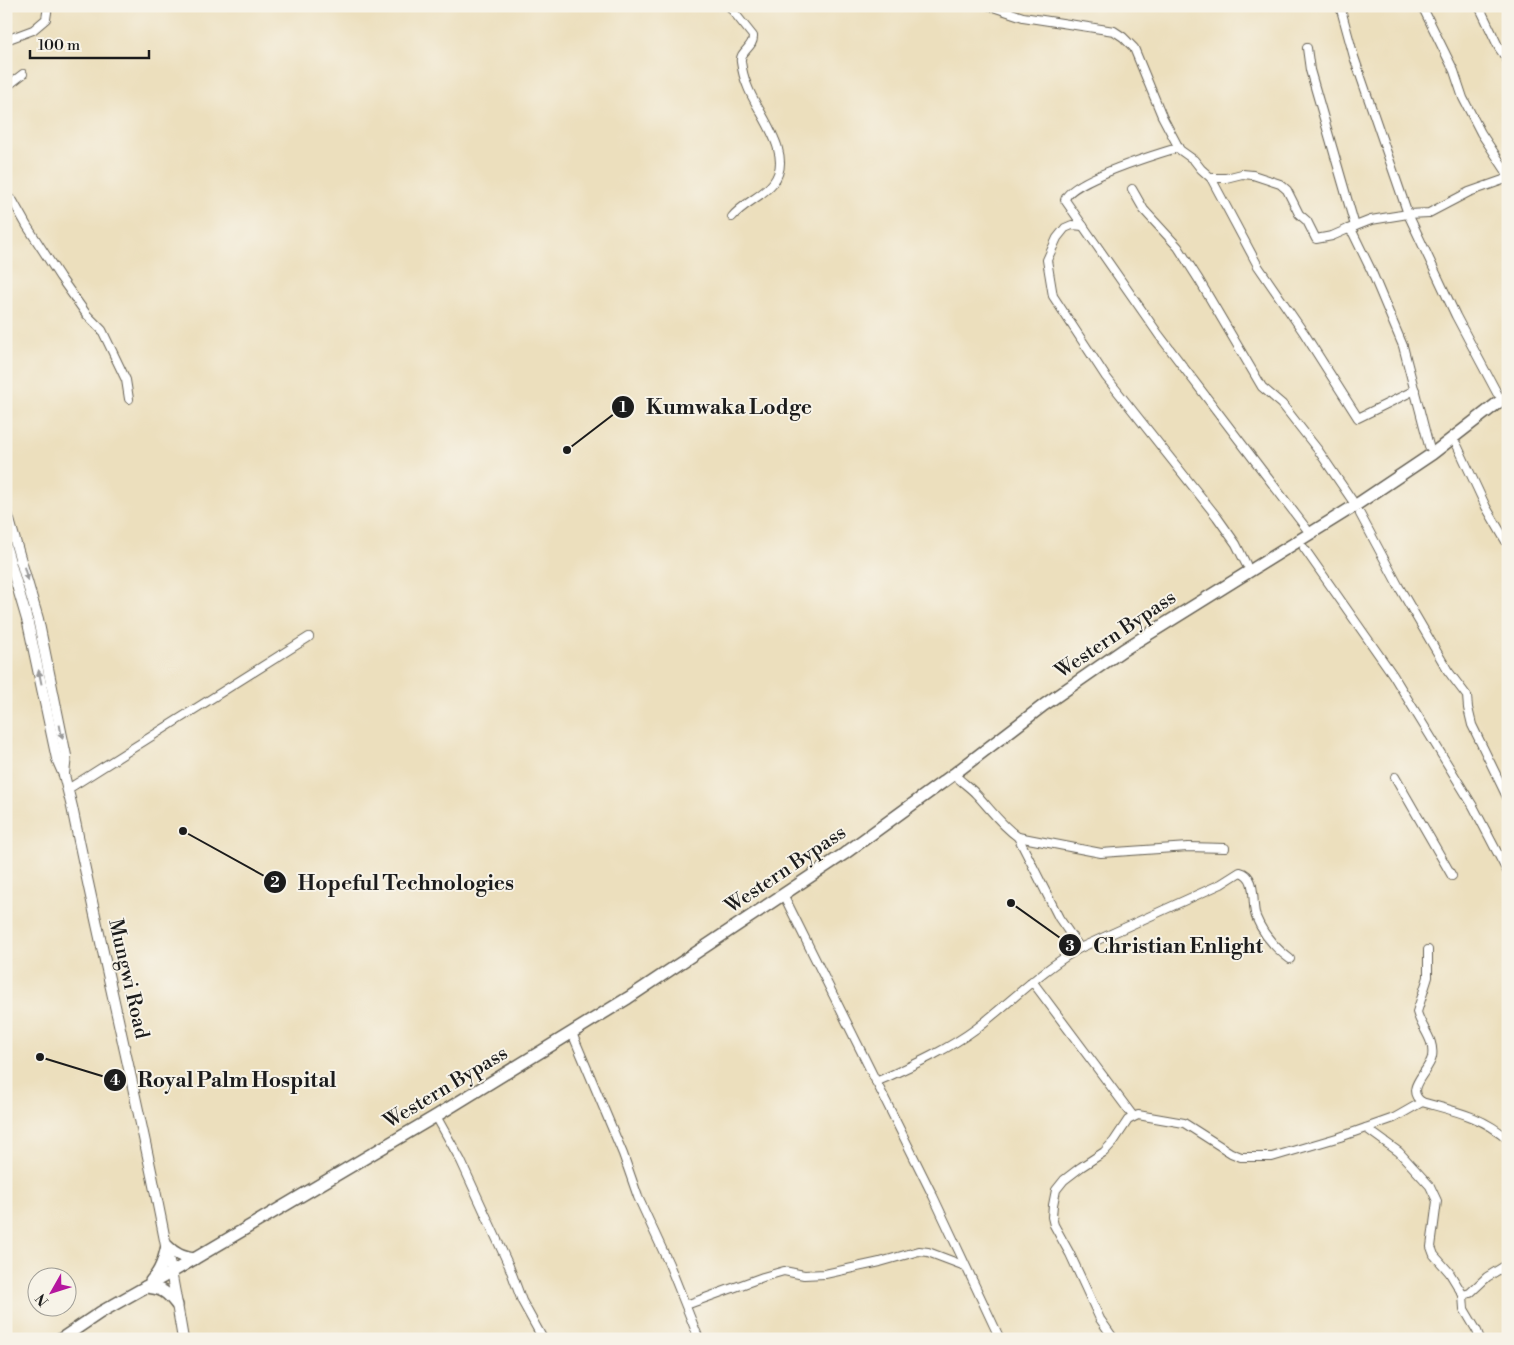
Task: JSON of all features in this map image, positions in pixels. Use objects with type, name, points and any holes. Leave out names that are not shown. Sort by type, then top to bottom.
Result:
[{"type":"main road","name":"Western Bypass","points":[[61,1339],[101,1312],[436,1116],[572,1033],[784,896],[954,774],[1044,705],[1123,650],[1356,506],[1432,454],[1502,394]]},
{"type":"main road","name":"Mungwi Road","points":[[6,510],[38,619],[66,756],[64,775]]},
{"type":"main road","name":"Mungwi Road","points":[[6,548],[28,623],[57,759],[68,789],[121,1026],[172,1272],[183,1339]]},
{"type":"main road","points":[[166,1246],[184,1258],[194,1259]]},
{"type":"main road","points":[[145,1287],[154,1279],[160,1269],[165,1258],[166,1246]]},
{"type":"main road","points":[[145,1287],[158,1288],[169,1294],[178,1305]]},
{"type":"street","points":[[6,40],[33,30],[46,19],[48,6]]},
{"type":"street","points":[[730,6],[753,36],[752,43],[740,60],[747,85],[770,128],[780,157],[780,168],[775,182],[766,191],[738,210],[732,218]]},
{"type":"street","points":[[990,6],[1023,17],[1114,31],[1123,37],[1134,48],[1162,116],[1178,148],[1194,160],[1211,178],[1258,266],[1304,333],[1358,418],[1415,390]]},
{"type":"street","points":[[1340,6],[1354,57],[1408,214],[1456,316],[1502,394]]},
{"type":"street","points":[[1211,178],[1226,178],[1242,174],[1253,175],[1280,184],[1287,190],[1298,214],[1307,221],[1316,239],[1332,236],[1371,220],[1408,214],[1429,213],[1469,192],[1507,177],[1506,171],[1481,132],[1463,98],[1454,71],[1422,6]]},
{"type":"street","points":[[1479,6],[1499,48],[1508,61]]},
{"type":"street","points":[[1307,48],[1310,70],[1351,228],[1403,346],[1429,446]]},
{"type":"street","points":[[6,87],[23,74]]},
{"type":"street","points":[[1178,148],[1119,167],[1077,186],[1067,193],[1065,200],[1160,335],[1306,528]]},
{"type":"street","points":[[1132,190],[1144,210],[1178,247],[1262,387],[1282,404],[1318,450],[1352,500]]},
{"type":"street","points":[[6,196],[13,201],[60,277],[88,315],[102,330],[126,380],[129,399]]},
{"type":"street","points":[[1083,226],[1072,225],[1065,228],[1057,238],[1047,260],[1053,296],[1106,377],[1217,517],[1236,544],[1246,564]]},
{"type":"street","points":[[1457,445],[1486,507],[1508,545]]},
{"type":"street","points":[[1360,514],[1448,671],[1467,696],[1472,725],[1508,799]]},
{"type":"street","points":[[1304,548],[1393,674],[1473,806],[1508,872]]},
{"type":"street","points":[[68,789],[263,668],[309,637]]},
{"type":"street","points":[[954,774],[962,783],[976,793],[1007,829],[1018,837],[1101,853],[1188,847],[1225,848]]},
{"type":"street","points":[[1395,777],[1452,876]]},
{"type":"street","points":[[1018,837],[1059,918],[1080,948]]},
{"type":"street","points":[[876,1082],[950,1047],[978,1027],[1058,960],[1080,948],[1221,884],[1240,872],[1244,873],[1251,883],[1255,915],[1260,925],[1280,952],[1290,959]]},
{"type":"street","points":[[784,896],[933,1196],[1000,1339]]},
{"type":"street","points":[[1428,950],[1428,977],[1417,1012],[1428,1033],[1432,1045],[1432,1056],[1430,1064],[1414,1089],[1417,1098],[1422,1102],[1474,1117],[1494,1127],[1508,1139]]},
{"type":"street","points":[[1032,981],[1133,1116]]},
{"type":"street","points":[[572,1033],[623,1154],[638,1196],[666,1256],[699,1339]]},
{"type":"street","points":[[1114,1339],[1100,1319],[1070,1254],[1054,1225],[1052,1217],[1053,1204],[1056,1190],[1064,1180],[1104,1152],[1133,1116],[1138,1115],[1184,1123],[1231,1153],[1241,1157],[1272,1157],[1394,1118],[1422,1102]]},
{"type":"street","points":[[436,1116],[461,1161],[509,1266],[522,1301],[543,1339]]},
{"type":"street","points":[[1366,1128],[1399,1152],[1430,1186],[1437,1201],[1431,1247],[1434,1255],[1449,1272],[1463,1295],[1464,1309],[1480,1339]]},
{"type":"street","points":[[686,1305],[763,1276],[784,1271],[804,1275],[824,1274],[880,1262],[919,1251],[928,1252],[965,1266]]},
{"type":"street","points":[[1463,1295],[1470,1293],[1487,1277],[1508,1264]]},
{"type":"place","name":"Kumwaka Lodge","points":[[567,450]]},
{"type":"place","name":"Hopeful Technologies","points":[[183,831]]},
{"type":"place","name":"Christian Enlight","points":[[1011,903]]},
{"type":"place","name":"Royal Palm Hospital","points":[[40,1057]]}]
